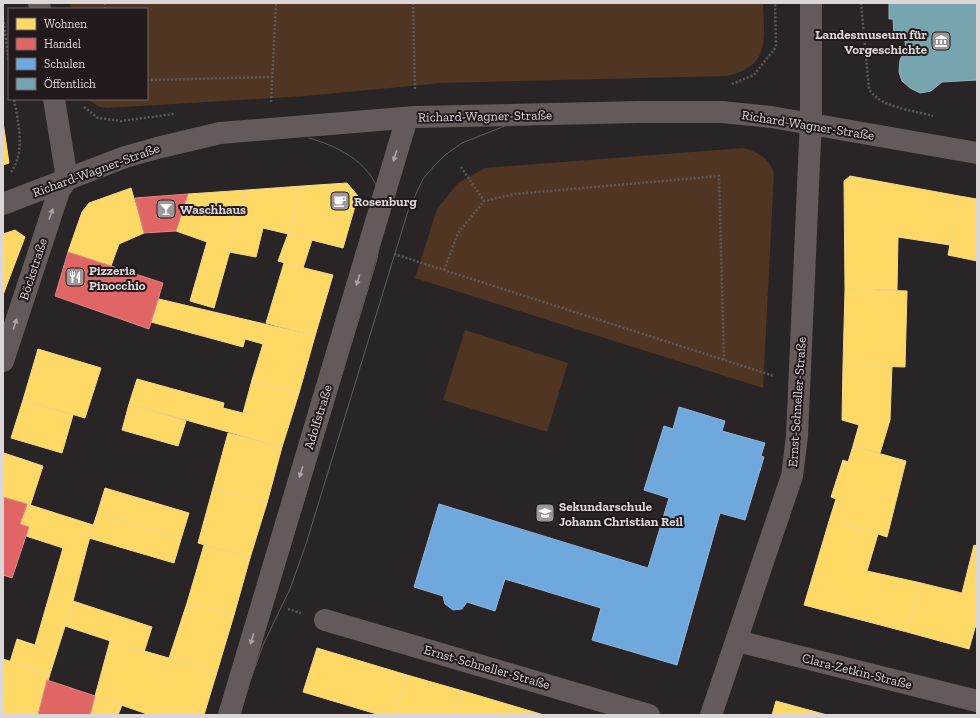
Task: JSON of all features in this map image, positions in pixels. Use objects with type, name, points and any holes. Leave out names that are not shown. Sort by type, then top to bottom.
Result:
[{"type":"street","name":"Ernst-Schneller-Straße","points":[[711,715],[792,476],[797,436],[810,124],[811,3]]},
{"type":"street","points":[[54,100],[67,179]]},
{"type":"street","name":"Richard-Wagner-Straße","points":[[3,204],[125,157],[220,133],[411,118],[639,112],[722,112],[771,117],[977,153]]},
{"type":"street","name":"Adolfstraße","points":[[229,715],[368,246],[411,118]]},
{"type":"street","name":"Böckstraße","points":[[3,361],[59,191],[67,179]]},
{"type":"street","name":"Ernst-Schneller-Straße","points":[[324,620],[616,710],[649,715]]},
{"type":"street","name":"Clara-Zetkin-Straße","points":[[737,641],[977,701]]},
{"type":"path","points":[[270,128],[276,3]]},
{"type":"path","points":[[411,118],[413,3]]},
{"type":"path","points":[[861,3],[870,89],[874,97],[883,102],[938,117]]},
{"type":"path","points":[[3,18],[8,55]]},
{"type":"path","points":[[148,80],[272,77]]},
{"type":"path","points":[[6,174],[11,171],[16,164],[21,143],[14,100]]},
{"type":"path","points":[[461,167],[484,201]]},
{"type":"path","points":[[444,270],[458,233],[484,201],[515,194],[719,176],[724,360]]},
{"type":"path","points":[[368,246],[799,384]]},
{"type":"path","points":[[263,601],[324,620]]},
{"type":"shaded area","points":[[70,3],[763,3],[764,39],[758,58],[751,65],[741,71],[727,76],[441,83],[306,96],[108,108],[100,107],[88,100],[148,100],[148,8],[71,8]]},
{"type":"shaded area","points":[[744,148],[763,157],[769,163],[774,173],[763,388],[415,278],[437,209],[458,183],[485,168]]},
{"type":"shaded area","points":[[465,330],[568,363],[547,432],[443,400]]},
{"type":"building: Wohnen","points":[[3,122],[9,163],[3,165]]},
{"type":"building: Wohnen","points":[[850,176],[959,196],[950,245],[898,237],[897,290],[845,289],[844,181]]},
{"type":"building: Wohnen","points":[[347,183],[358,196],[343,248],[288,234],[302,186]]},
{"type":"building: Wohnen","points":[[302,186],[288,234],[263,228],[256,257],[229,252],[247,190]]},
{"type":"building: Wohnen","points":[[131,188],[144,233],[119,244],[111,266],[68,252],[82,212],[89,203]]},
{"type":"building: Wohnen","points":[[247,190],[214,308],[190,301],[207,242],[176,231],[188,194]]},
{"type":"building: Wohnen","points":[[959,196],[977,199],[977,261],[948,255]]},
{"type":"building: Wohnen","points":[[15,230],[25,237],[3,295],[3,234]]},
{"type":"building: Wohnen","points":[[288,234],[312,240],[303,268],[278,261]]},
{"type":"building: Wohnen","points":[[284,263],[333,275],[315,336],[266,323]]},
{"type":"building: Wohnen","points":[[845,289],[907,291],[905,367],[843,365]]},
{"type":"building: Wohnen","points":[[159,299],[315,336],[299,393],[252,380],[263,344],[245,339],[243,347],[151,322]]},
{"type":"building: Wohnen","points":[[38,349],[101,368],[85,418],[23,400]]},
{"type":"building: Wohnen","points":[[843,365],[892,366],[890,420],[880,453],[853,446],[859,425],[842,420]]},
{"type":"building: Wohnen","points":[[137,379],[224,403],[223,408],[243,413],[252,380],[299,393],[282,447],[129,404]]},
{"type":"building: Wohnen","points":[[23,400],[73,415],[62,453],[11,438]]},
{"type":"building: Wohnen","points":[[129,404],[186,421],[178,446],[122,430]]},
{"type":"building: Wohnen","points":[[228,433],[282,447],[267,503],[213,488]]},
{"type":"building: Wohnen","points":[[853,446],[906,461],[887,537],[830,518],[836,499],[831,497],[843,460],[848,462]]},
{"type":"building: Wohnen","points":[[4,453],[43,466],[30,506],[3,497]]},
{"type":"building: Wohnen","points":[[105,488],[189,513],[181,539],[97,514]]},
{"type":"building: Wohnen","points":[[213,488],[267,503],[250,558],[198,543]]},
{"type":"building: Wohnen","points":[[27,504],[93,525],[73,601],[50,674],[10,662],[17,639],[35,645],[63,548],[26,536],[29,527],[20,524]]},
{"type":"building: Wohnen","points":[[97,514],[181,539],[174,563],[89,538]]},
{"type":"building: Wohnen","points":[[830,518],[878,534],[867,571],[921,583],[907,632],[804,605]]},
{"type":"building: Wohnen","points":[[204,545],[250,558],[234,615],[187,603]]},
{"type":"building: Wohnen","points":[[974,545],[977,546],[977,621],[969,649],[907,632],[921,583],[962,593]]},
{"type":"building: Wohnen","points":[[73,601],[152,627],[144,652],[65,626]]},
{"type":"building: Wohnen","points":[[187,603],[234,615],[217,672],[169,658]]},
{"type":"building: Wohnen","points":[[110,641],[217,672],[204,715],[150,715],[95,696]]},
{"type":"building: Wohnen","points":[[317,648],[407,675],[395,715],[380,715],[303,692]]},
{"type":"building: Wohnen","points":[[3,659],[50,674],[38,715],[3,715]]},
{"type":"building: Wohnen","points":[[407,675],[463,691],[456,715],[395,715]]},
{"type":"building: Wohnen","points":[[463,691],[544,715],[456,715]]},
{"type":"building: Wohnen","points":[[95,696],[122,705],[118,715],[90,715]]},
{"type":"building: Wohnen","points":[[776,701],[827,715],[772,715]]},
{"type":"building: Handel","points":[[188,194],[176,231],[144,233],[135,198]]},
{"type":"building: Handel","points":[[68,252],[163,283],[149,329],[55,296]]},
{"type":"building: Handel","points":[[3,497],[27,504],[20,524],[29,527],[12,578],[3,575]]},
{"type":"building: Handel","points":[[47,680],[95,696],[90,715],[38,715]]},
{"type":"building: Schulen","points":[[679,407],[725,421],[722,431],[765,443],[761,456],[764,457],[745,520],[720,513],[677,665],[592,640],[601,608],[505,579],[495,611],[467,602],[462,609],[453,610],[445,604],[443,596],[414,587],[439,504],[648,568],[669,498],[644,490],[664,426],[673,429]]},
{"type":"building: Öffentlich","name":"Landesmuseum für Vorgeschichte","points":[[889,3],[977,3],[977,80],[942,82],[931,91],[920,93],[910,88],[902,81],[899,72],[900,60],[906,48],[904,35],[894,35],[893,19],[889,19]]},
{"type":"tram line","points":[[250,681],[263,645],[290,589],[306,544],[408,211],[423,179],[445,155],[462,143],[540,112],[583,107],[744,108],[778,112],[977,145]]},
{"type":"tram line","points":[[524,121],[722,119],[768,123],[977,159]]},
{"type":"tram line","points":[[3,213],[131,165],[192,148],[252,138],[323,135],[445,123],[510,121]]},
{"type":"tram line","points":[[264,633],[377,259],[381,230],[381,201],[372,177],[355,159],[344,152],[309,138]]},
{"type":"tram line","points":[[240,715],[251,677]]},
{"type":"place","name":"Landesmuseum für Vorgeschichte","points":[[941,41]]},
{"type":"place","name":"Rosenburg","points":[[340,201]]},
{"type":"place","name":"Waschhaus","points":[[166,209]]},
{"type":"place","name":"Pizzeria Pinocchio","points":[[75,277]]},
{"type":"place","name":"Sekundarschule Johann Christian Reil","points":[[545,513]]}]
